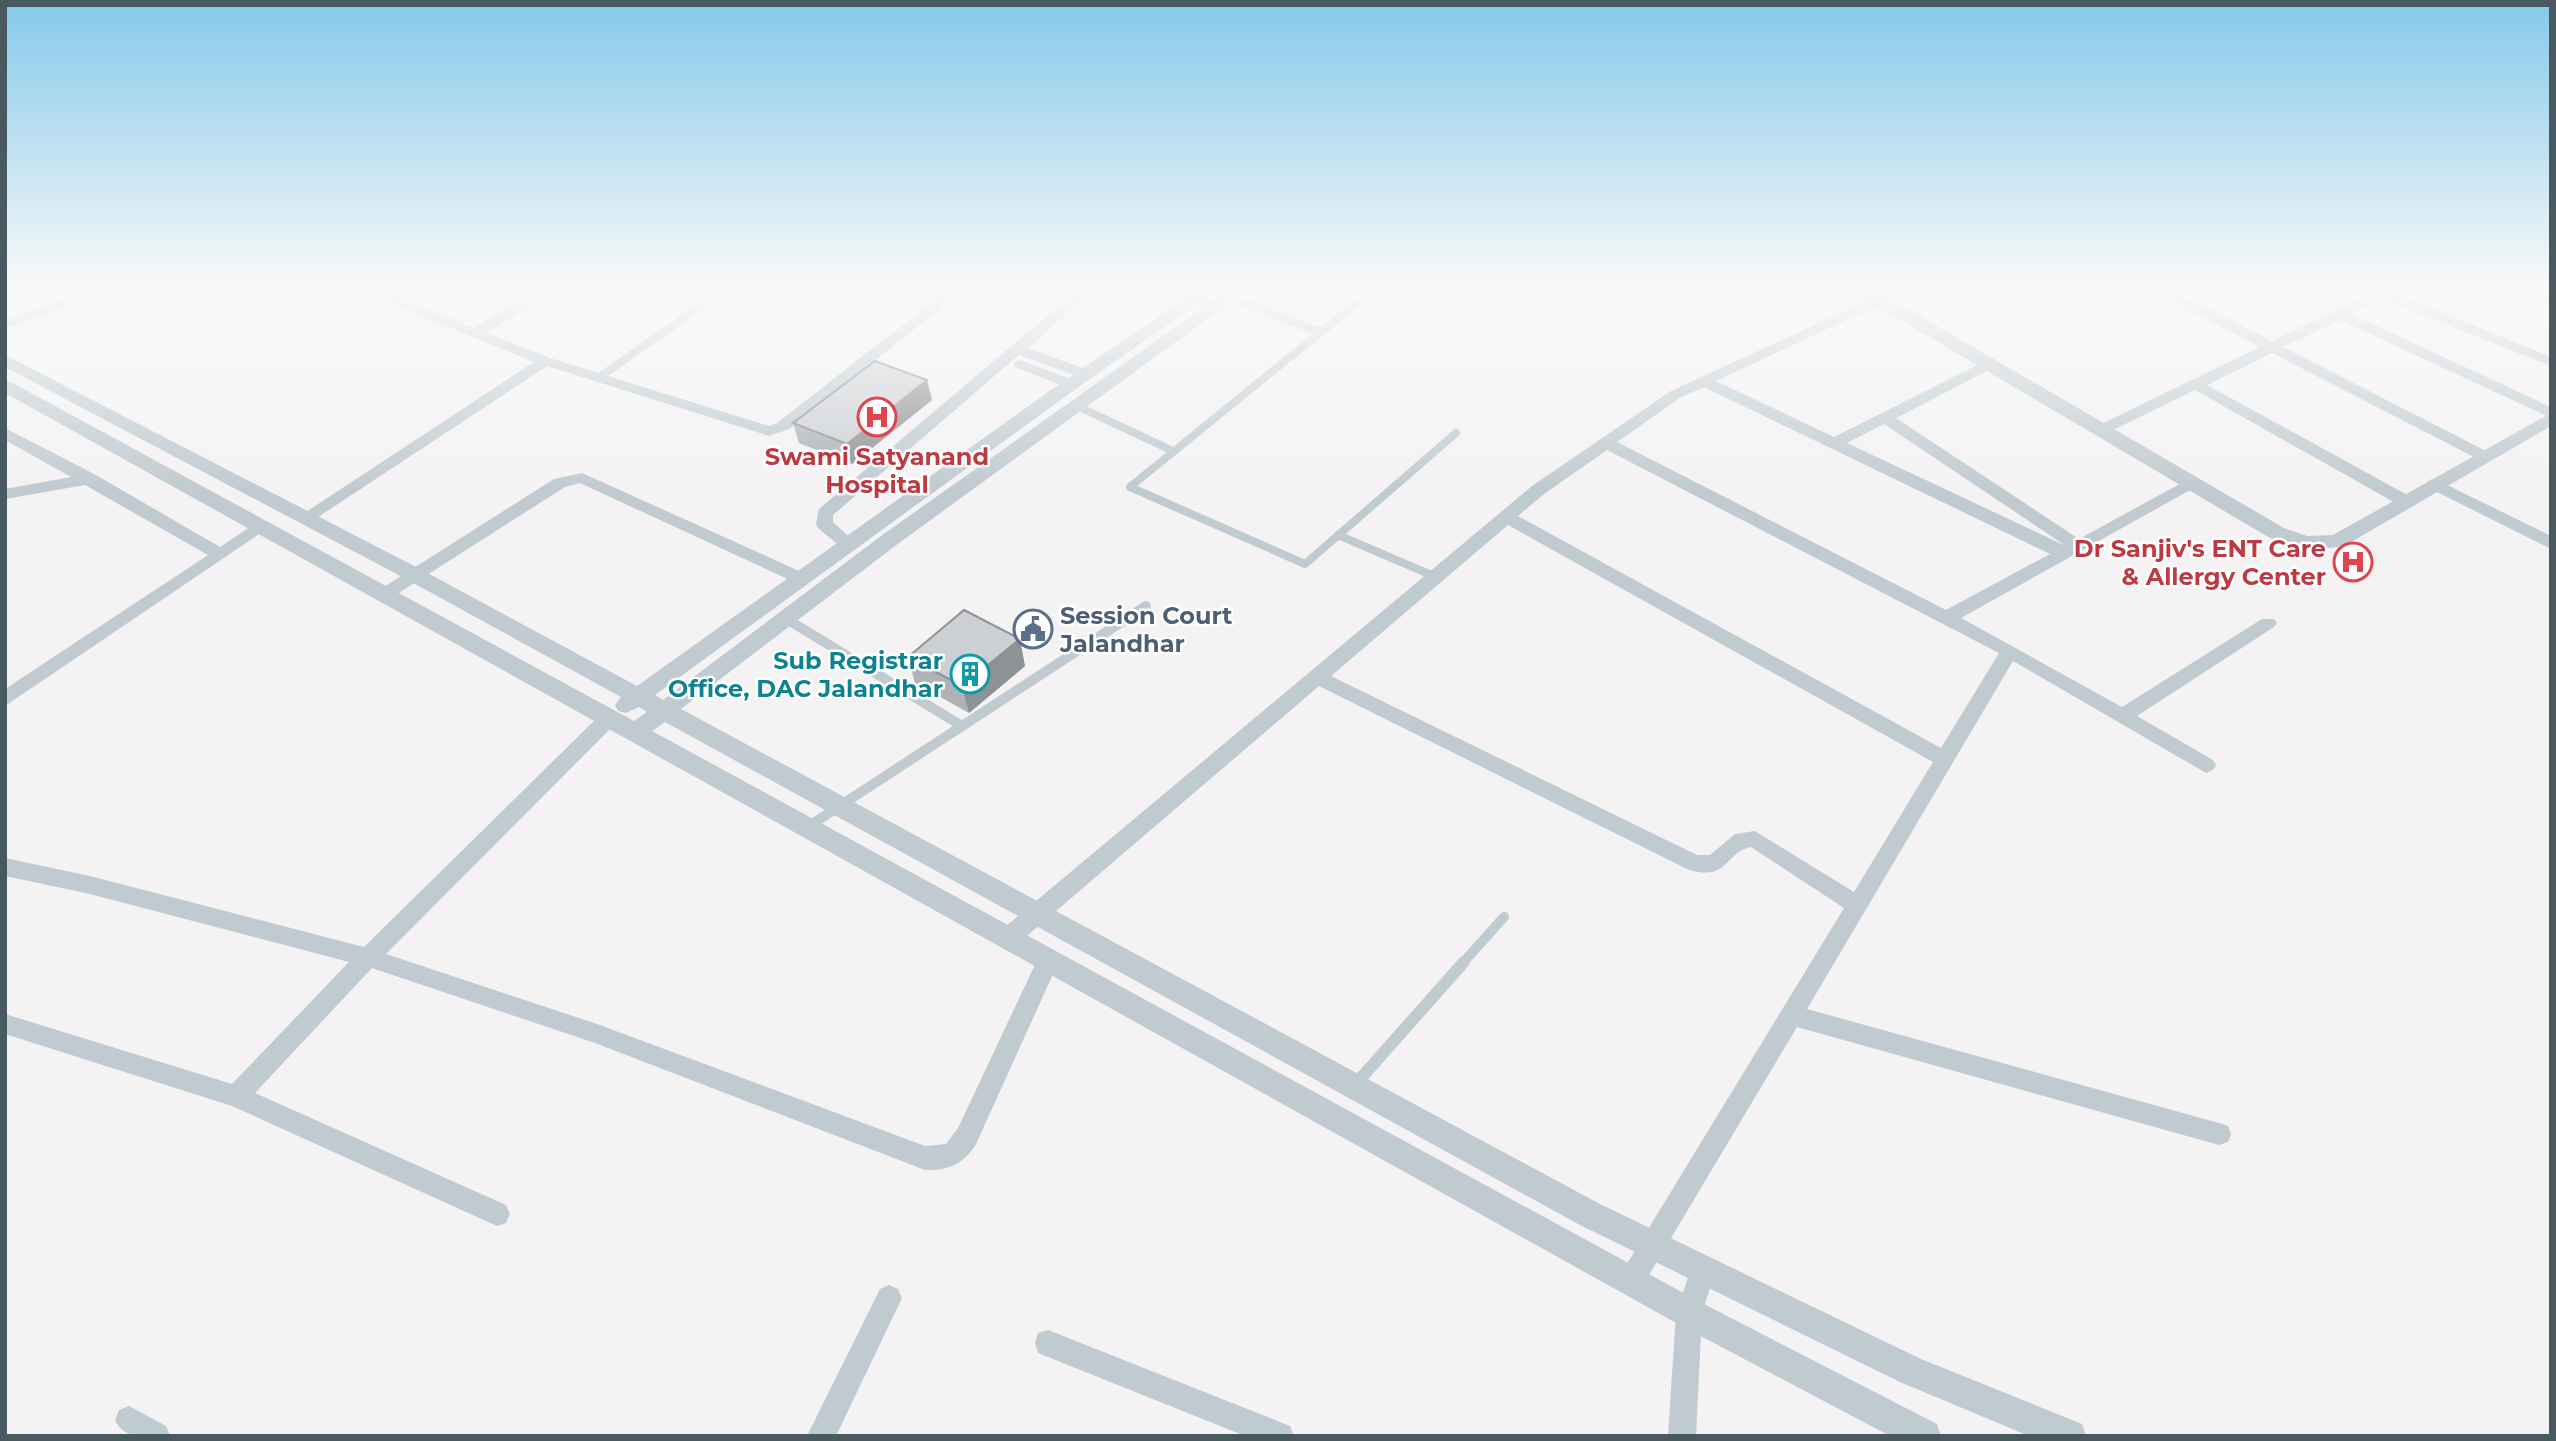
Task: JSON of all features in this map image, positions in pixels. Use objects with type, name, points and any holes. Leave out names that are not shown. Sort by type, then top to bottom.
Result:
[{"type":"street","points":[[534,355],[769,431],[783,426],[873,355]]},
{"type":"street","points":[[848,544],[824,524],[825,513],[1010,355]]},
{"type":"street","points":[[1014,355],[1078,379]]},
{"type":"street","points":[[236,1096],[368,957],[610,717],[1113,355]]},
{"type":"street","points":[[633,734],[785,618],[1143,355]]},
{"type":"street","points":[[1007,939],[1538,490],[1676,394],[1759,355]]},
{"type":"street","points":[[1975,355],[2277,533],[2312,544],[2339,540],[2551,416]]},
{"type":"street","points":[[2101,430],[2257,355]]},
{"type":"street","points":[[2286,355],[2484,456]]},
{"type":"street","points":[[2425,355],[2551,416]]},
{"type":"street","points":[[5,360],[415,575],[1589,1214],[1911,1371],[2070,1436]]},
{"type":"street","points":[[309,518],[545,360]]},
{"type":"street","points":[[1835,443],[1990,364]]},
{"type":"street","points":[[1704,381],[2072,550]]},
{"type":"street","points":[[2196,384],[2405,500]]},
{"type":"street","points":[[5,387],[263,526],[610,717],[633,734],[1689,1313],[1925,1436]]},
{"type":"street","points":[[1885,418],[2072,550]]},
{"type":"street","points":[[5,433],[219,554]]},
{"type":"street","points":[[1606,443],[2010,651],[2206,765]]},
{"type":"street","points":[[385,594],[560,483],[582,478],[800,578]]},
{"type":"street","points":[[5,494],[90,479]]},
{"type":"street","points":[[1946,618],[2193,484]]},
{"type":"street","points":[[2435,484],[2551,542]]},
{"type":"street","points":[[925,490],[944,500]]},
{"type":"street","points":[[1507,517],[1945,759]]},
{"type":"street","points":[[5,699],[263,526]]},
{"type":"street","points":[[2124,715],[2268,623]]},
{"type":"street","points":[[1631,1281],[2010,651]]},
{"type":"street","points":[[1317,677],[1695,863],[1713,864],[1739,841],[1755,839],[1857,905]]},
{"type":"street","points":[[5,867],[90,885],[368,957],[597,1034],[925,1158],[942,1159],[959,1151],[1048,961]]},
{"type":"street","points":[[1791,1015],[2220,1134]]},
{"type":"street","points":[[5,1024],[236,1096],[497,1214]]},
{"type":"street","points":[[1682,1436],[1689,1313],[1703,1269]]},
{"type":"street","points":[[821,1436],[889,1298]]},
{"type":"street","points":[[1048,1343],[1280,1436]]},
{"type":"street","points":[[129,1420],[156,1436]]},
{"type":"lane","points":[[598,378],[631,355]]},
{"type":"lane","points":[[1291,355],[1130,487],[1305,564],[1456,433]]},
{"type":"lane","points":[[1075,405],[1173,451]]},
{"type":"lane","points":[[1338,535],[1436,577]]},
{"type":"lane","points":[[806,829],[1146,606]]},
{"type":"lane","points":[[785,618],[962,726]]},
{"type":"lane","points":[[1354,1086],[1504,917]]},
{"type":"building","points":[[875,361],[927,380],[847,444],[793,423]]},
{"type":"building","points":[[964,610],[1020,639],[962,686],[908,657]]},
{"type":"place","name":"Swami Satyanand Hospital","points":[[877,417]]},
{"type":"place","name":"Dr Sanjiv's ENT Care & Allergy Center","points":[[2353,562]]},
{"type":"place","name":"Session Court Jalandhar","points":[[1033,629]]},
{"type":"place","name":"Sub Registrar Office, DAC Jalandhar","points":[[970,674]]}]
